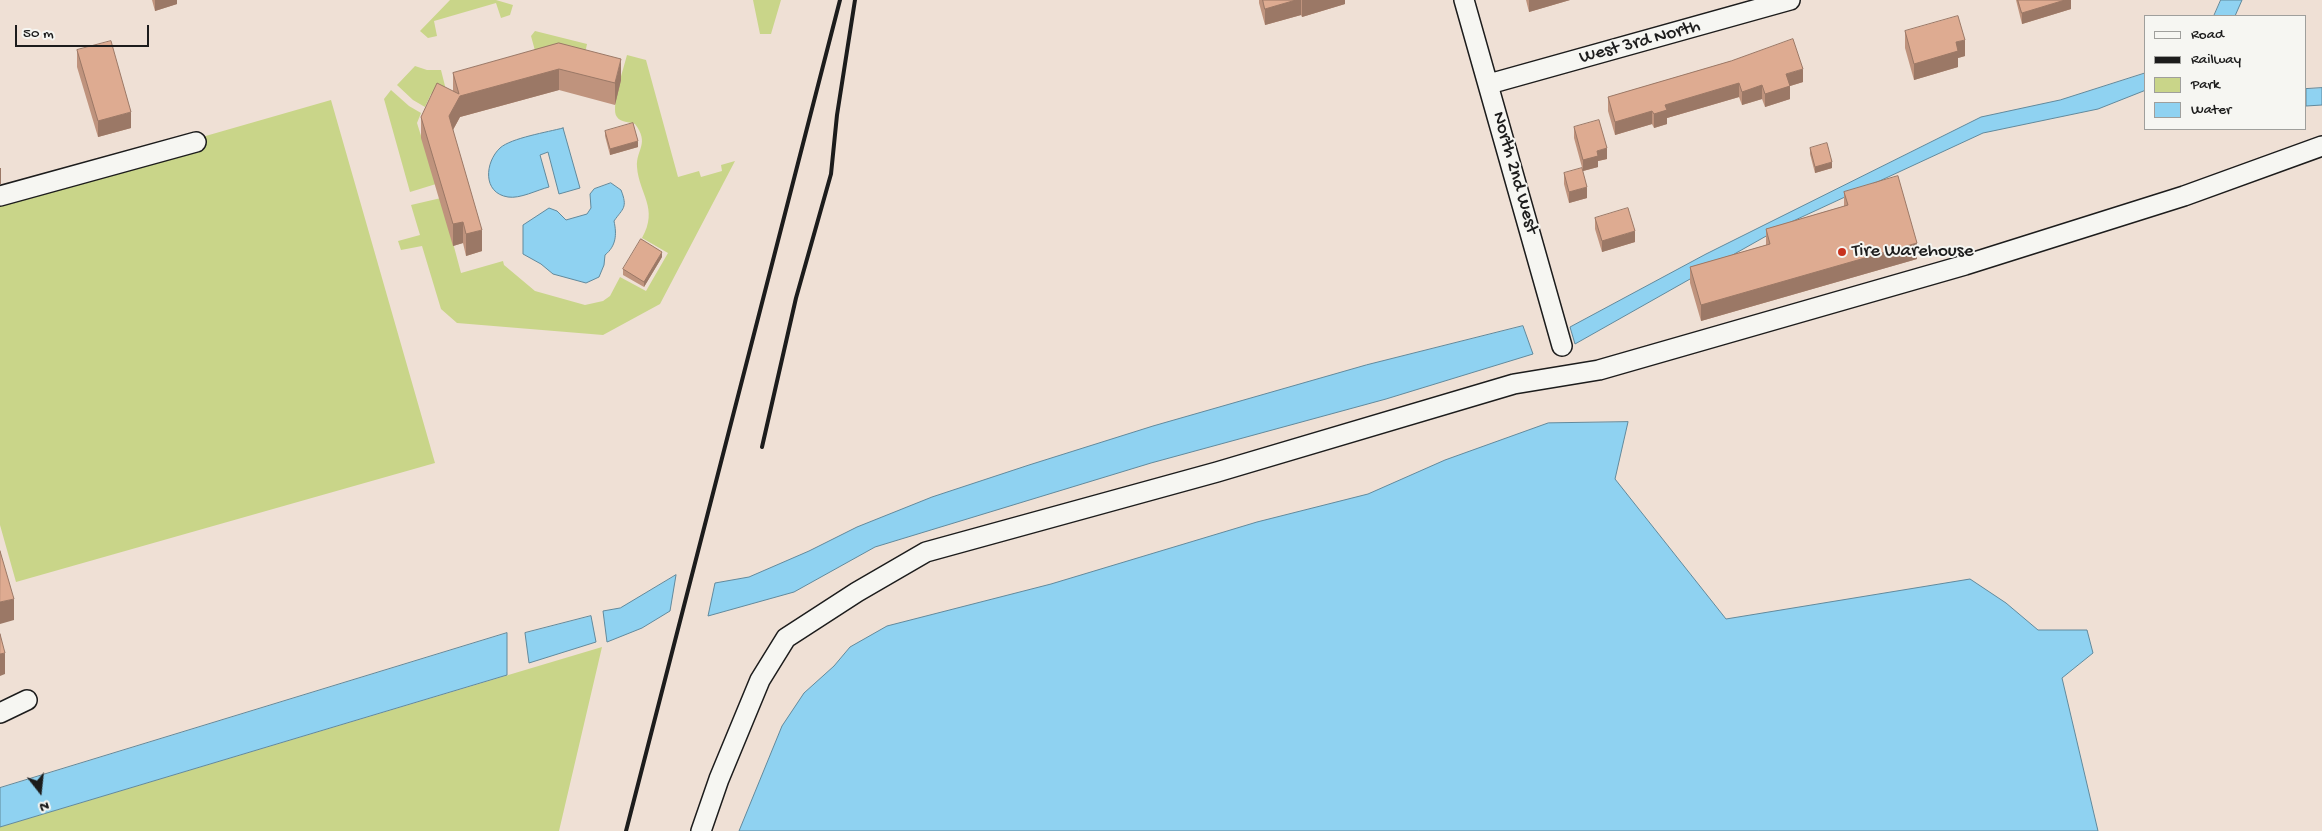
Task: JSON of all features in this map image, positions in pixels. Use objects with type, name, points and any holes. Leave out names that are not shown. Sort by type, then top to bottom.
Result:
[{"type":"street","name":"North 2nd West","points":[[1464,0],[1562,346]]},
{"type":"street","name":"West 3rd North","points":[[1489,84],[1790,0]]},
{"type":"street","points":[[0,196],[196,142]]},
{"type":"street","points":[[701,831],[719,779],[760,680],[786,638],[857,592],[926,552],[1217,472],[1514,384],[1599,370],[1955,268],[2184,196],[2322,146]]},
{"type":"street","points":[[0,713],[27,700]]},
{"type":"green space","points":[[450,0],[496,0],[513,5],[510,15],[501,18],[496,3],[434,21],[437,36],[428,38],[420,31]]},
{"type":"green space","points":[[753,0],[781,0],[771,34],[760,34]]},
{"type":"green space","points":[[535,31],[587,44],[583,63],[537,58],[531,36]]},
{"type":"green space","points":[[627,55],[646,60],[678,177],[699,171],[701,177],[722,171],[721,165],[735,161],[660,304],[603,335],[457,323],[441,309],[422,246],[401,250],[398,241],[420,235],[411,205],[441,198],[461,273],[503,261],[504,265],[535,291],[585,305],[603,301],[610,296],[620,277],[646,291],[668,253],[642,238],[649,218],[647,201],[638,177],[637,167],[642,137],[635,124],[620,120],[615,113],[616,97]]},
{"type":"green space","points":[[415,66],[427,70],[441,70],[446,90],[431,94],[425,107],[413,100],[397,85]]},
{"type":"green space","points":[[391,90],[409,106],[421,113],[417,123],[436,184],[410,192],[384,99]]},
{"type":"green space","points":[[331,100],[435,463],[16,582],[0,525],[0,195]]},
{"type":"green space","points":[[602,647],[559,831],[0,831],[0,827]]},
{"type":"water","points":[[2221,0],[2242,0],[2235,15],[2214,15]]},
{"type":"water","points":[[2144,74],[2144,91],[2098,109],[1983,133],[1791,222],[1575,344],[1570,327],[1706,254],[1981,117],[2060,100]]},
{"type":"water","points":[[2322,88],[2322,105],[2307,106],[2307,89]]},
{"type":"water","points":[[563,128],[580,188],[559,194],[548,152],[540,155],[549,187],[523,196],[513,197],[508,197],[494,190],[490,183],[489,169],[491,161],[500,148],[521,138]]},
{"type":"water","points":[[611,183],[621,190],[624,207],[614,221],[615,240],[609,252],[605,255],[604,265],[599,277],[586,283],[553,274],[541,264],[523,254],[523,225],[549,208],[557,211],[566,220],[587,214],[591,208],[590,194],[594,189]]},
{"type":"water","points":[[1523,326],[1533,354],[1386,399],[1151,463],[875,547],[794,592],[708,616],[715,583],[749,577],[809,551],[857,527],[932,497],[1153,426],[1366,365]]},
{"type":"water","points":[[1628,422],[1615,479],[1726,619],[1970,579],[2006,603],[2038,630],[2087,630],[2093,653],[2062,678],[2098,831],[739,831],[782,726],[804,693],[834,666],[850,647],[887,626],[1051,584],[1257,522],[1368,494],[1445,460],[1548,423]]},
{"type":"water","points":[[676,575],[670,611],[642,628],[607,642],[603,611],[620,608]]},
{"type":"water","points":[[591,616],[596,642],[529,663],[525,633]]},
{"type":"water","points":[[507,633],[507,675],[0,827],[0,788]]},
{"type":"building","points":[[1263,0],[1296,0],[1265,9]]},
{"type":"building","points":[[2018,0],[2065,0],[2022,13]]},
{"type":"building","points":[[1958,16],[1965,40],[1956,42],[1958,51],[1914,64],[1905,31]]},
{"type":"building","points":[[1793,39],[1803,69],[1786,74],[1790,86],[1765,94],[1762,85],[1742,92],[1739,83],[1665,105],[1667,110],[1654,114],[1652,111],[1615,122],[1608,97],[1731,61]]},
{"type":"building","points":[[111,41],[131,112],[98,121],[77,50]]},
{"type":"building","points":[[559,43],[621,59],[615,83],[559,69],[460,96],[449,116],[482,230],[466,234],[463,222],[453,224],[421,117],[437,83],[459,94],[453,73]]},
{"type":"building","points":[[1599,120],[1607,148],[1597,151],[1598,156],[1583,160],[1574,127]]},
{"type":"building","points":[[633,123],[638,141],[610,149],[605,131]]},
{"type":"building","points":[[1827,143],[1832,162],[1815,167],[1810,148]]},
{"type":"building","points":[[1582,168],[1587,187],[1569,192],[1564,173]]},
{"type":"building","name":"Tire Warehouse","points":[[1898,176],[1917,243],[1701,305],[1690,267],[1770,244],[1766,229],[1848,205],[1844,192]]},
{"type":"building","points":[[1628,208],[1635,231],[1602,241],[1595,218]]},
{"type":"building","points":[[641,239],[662,252],[644,282],[623,269]]},
{"type":"building","points":[[0,551],[14,599],[0,602]]},
{"type":"building","points":[[0,634],[5,653],[0,654]]},
{"type":"railway","points":[[626,831],[840,0]]},
{"type":"railway","points":[[762,447],[796,298],[831,174],[837,115],[855,0]]},
{"type":"place","name":"Tire Warehouse","points":[[1842,252]]}]
